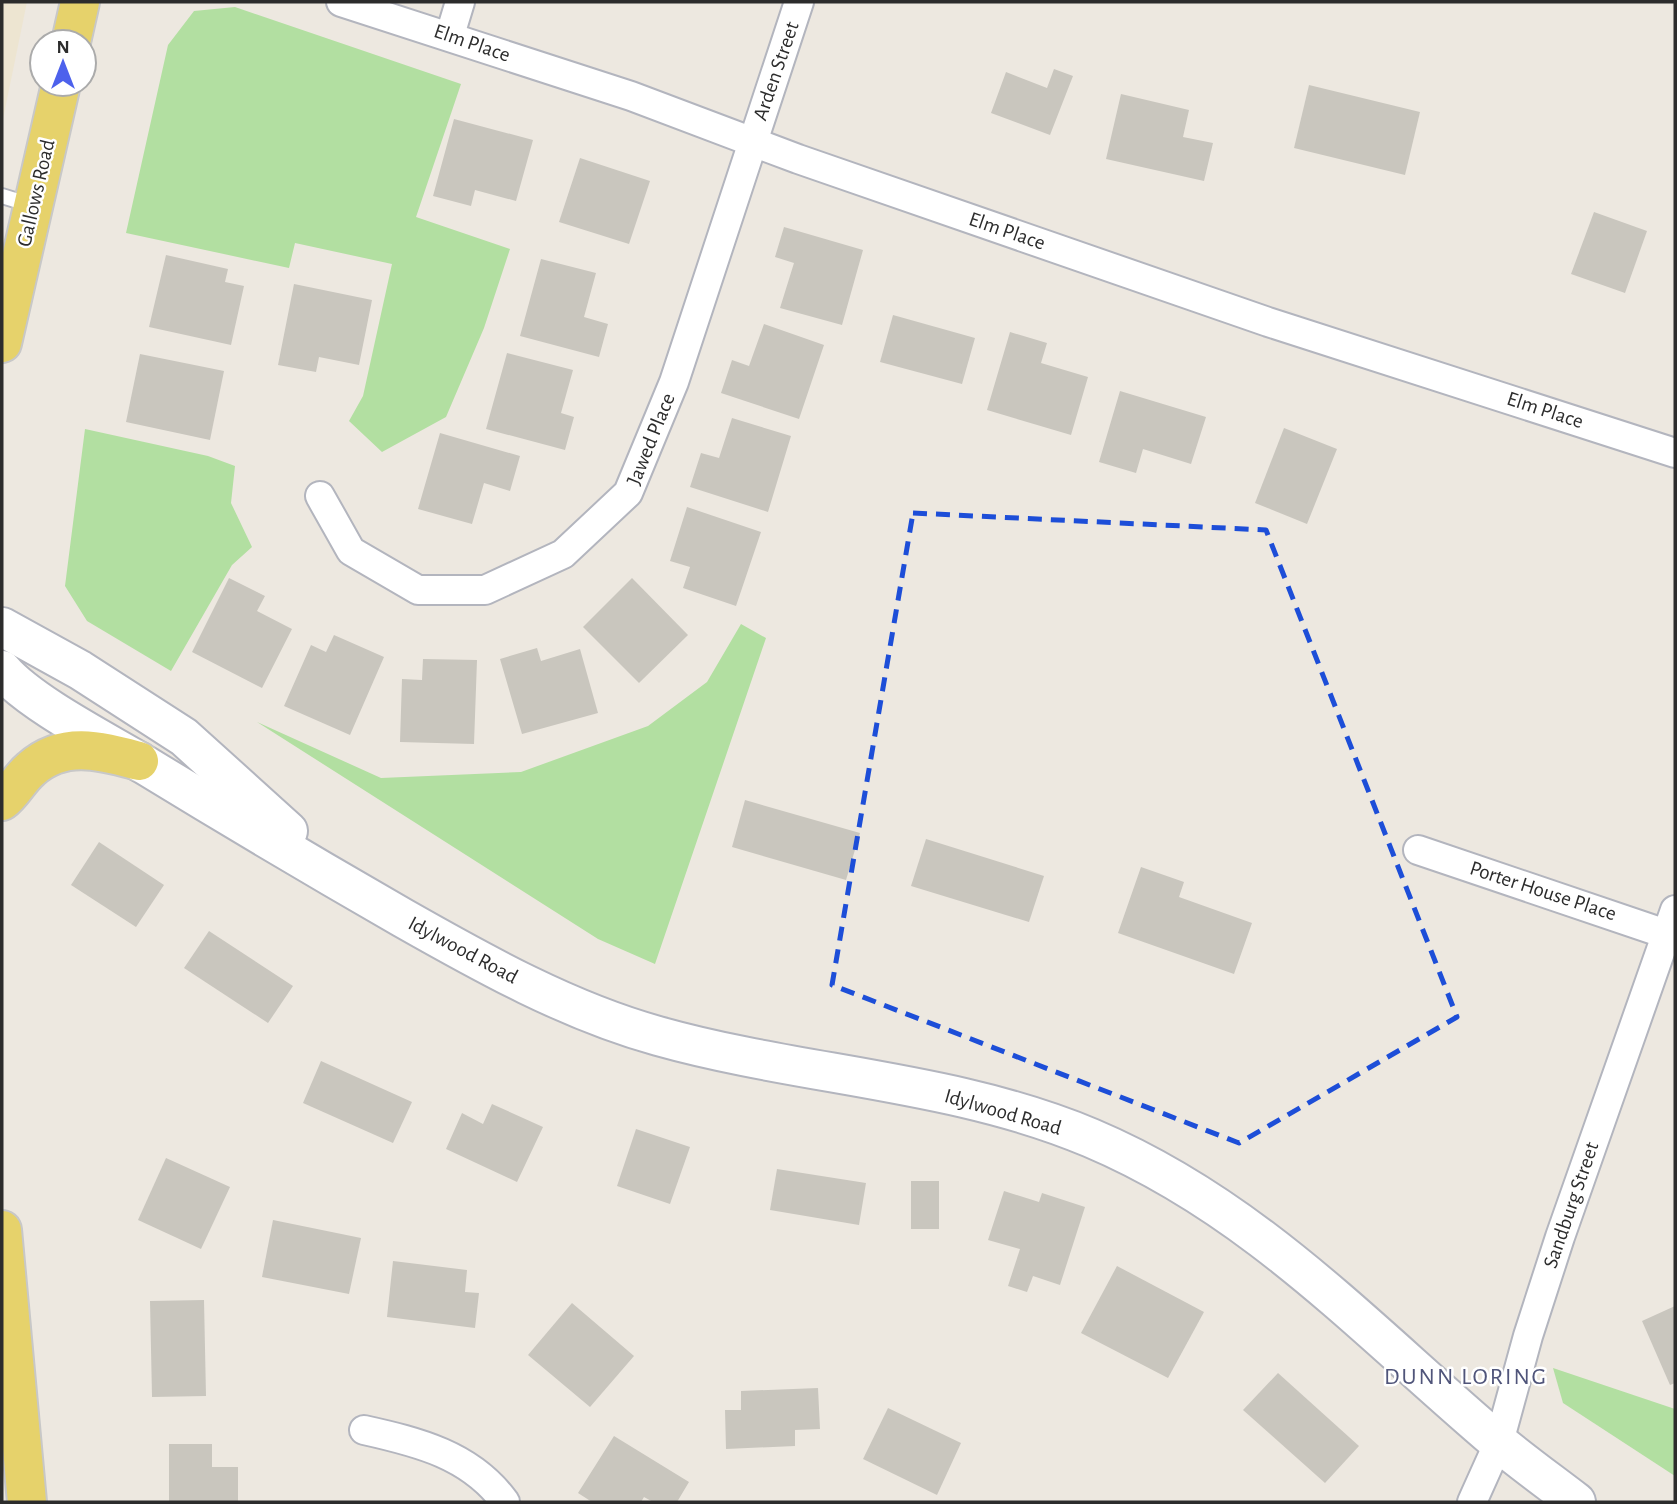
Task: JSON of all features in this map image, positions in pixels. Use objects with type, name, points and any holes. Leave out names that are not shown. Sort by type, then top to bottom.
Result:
[{"type":"main road","points":[[74,28],[80,2]]},
{"type":"main road","name":"Gallows Road","points":[[2,343],[17,200],[56,98]]},
{"type":"main road","name":"Idylwood Road","points":[[2,627],[80,670],[184,737],[346,885]]},
{"type":"main road","name":"Idylwood Road","points":[[2,670],[10,679],[55,709],[346,885],[487,965],[581,1008],[655,1036],[763,1061],[944,1094],[1018,1112],[1089,1137],[1157,1169],[1292,1258],[1499,1442],[1576,1502]]},
{"type":"main road","points":[[2,801],[32,767],[52,754],[95,750],[139,761]]},
{"type":"main road","points":[[2,1230],[27,1502]]},
{"type":"street","name":"Elm Place","points":[[341,2],[450,35],[1255,318],[1675,453]]},
{"type":"street","points":[[450,35],[460,2]]},
{"type":"street","name":"Arden Street","points":[[752,141],[799,2]]},
{"type":"street","name":"Jawed Place","points":[[320,496],[351,551],[418,590],[485,590],[563,554],[628,493],[674,382],[752,141]]},
{"type":"street","name":"Porter House Place","points":[[1418,850],[1673,926]]},
{"type":"street","name":"Sandburg Street","points":[[1472,1502],[1499,1442],[1528,1336],[1560,1237],[1673,926]]},
{"type":"street","points":[[364,1430],[425,1443],[490,1481],[505,1502]]},
{"type":"highlighted area","points":[[913,513],[1266,530],[1457,1017],[1239,1143],[832,985]]},
{"type":"shaded area","points":[[2,2],[27,2],[2,124]]},
{"type":"green space","points":[[235,7],[461,84],[416,217],[510,249],[484,328],[446,417],[382,452],[349,421],[363,396],[392,264],[295,243],[289,268],[126,233],[168,45],[194,11]]},
{"type":"green space","points":[[85,429],[208,456],[235,466],[231,503],[252,547],[232,565],[171,671],[87,621],[65,586]]},
{"type":"green space","points":[[741,624],[766,638],[655,964],[598,939],[257,722],[381,778],[521,772],[648,726],[707,682]]},
{"type":"green space","points":[[1553,1368],[1675,1409],[1675,1476],[1563,1403]]},
{"type":"building","points":[[1054,69],[1073,76],[1050,135],[991,113],[1006,72],[1047,88]]},
{"type":"building","points":[[1309,85],[1420,112],[1405,175],[1294,148]]},
{"type":"building","points":[[1121,94],[1189,110],[1183,137],[1213,143],[1204,181],[1106,159]]},
{"type":"building","points":[[454,119],[533,140],[516,201],[475,190],[471,206],[433,196]]},
{"type":"building","points":[[580,158],[650,181],[629,244],[559,222]]},
{"type":"building","points":[[1594,212],[1647,231],[1625,293],[1571,274]]},
{"type":"building","points":[[784,227],[863,250],[842,325],[780,308],[794,263],[775,257]]},
{"type":"building","points":[[166,255],[228,269],[225,282],[244,286],[231,345],[149,327]]},
{"type":"building","points":[[541,259],[596,273],[584,317],[608,324],[599,357],[520,336]]},
{"type":"building","points":[[294,284],[372,300],[359,365],[319,357],[316,372],[278,365]]},
{"type":"building","points":[[893,315],[975,338],[962,384],[880,362]]},
{"type":"building","points":[[764,324],[824,345],[799,419],[721,393],[732,360],[749,366]]},
{"type":"building","points":[[1010,332],[1047,343],[1041,363],[1088,377],[1071,435],[987,410]]},
{"type":"building","points":[[507,353],[573,370],[561,413],[574,417],[565,450],[486,429]]},
{"type":"building","points":[[140,354],[224,371],[210,440],[126,422]]},
{"type":"building","points":[[1120,391],[1206,417],[1191,464],[1143,449],[1136,473],[1099,462]]},
{"type":"building","points":[[732,418],[791,436],[768,512],[690,487],[701,453],[719,458]]},
{"type":"building","points":[[1284,428],[1337,449],[1307,524],[1255,503]]},
{"type":"building","points":[[440,433],[520,456],[510,491],[484,483],[472,524],[418,509]]},
{"type":"building","points":[[687,507],[761,532],[736,606],[683,588],[690,567],[670,561]]},
{"type":"building","points":[[229,578],[265,596],[257,611],[292,629],[262,688],[192,652]]},
{"type":"building","points":[[632,578],[688,635],[639,683],[583,627]]},
{"type":"building","points":[[334,635],[384,657],[350,735],[284,706],[311,645],[326,652]]},
{"type":"building","points":[[537,648],[541,661],[580,649],[598,713],[522,734],[500,659]]},
{"type":"building","points":[[423,659],[477,660],[474,744],[400,742],[402,679],[422,680]]},
{"type":"building","points":[[745,800],[860,833],[846,880],[732,847]]},
{"type":"building","points":[[926,839],[1044,876],[1029,922],[911,886]]},
{"type":"building","points":[[99,842],[164,885],[136,927],[71,885]]},
{"type":"building","points":[[1141,867],[1184,882],[1179,897],[1252,923],[1234,974],[1118,933]]},
{"type":"building","points":[[209,931],[293,986],[268,1023],[184,968]]},
{"type":"building","points":[[321,1061],[412,1102],[393,1143],[303,1103]]},
{"type":"building","points":[[492,1104],[543,1127],[517,1182],[446,1149],[462,1113],[483,1124]]},
{"type":"building","points":[[636,1129],[690,1147],[670,1204],[617,1186]]},
{"type":"building","points":[[166,1158],[230,1187],[201,1249],[138,1220]]},
{"type":"building","points":[[777,1169],[866,1183],[859,1225],[770,1210]]},
{"type":"building","points":[[911,1181],[939,1181],[939,1229],[911,1229]]},
{"type":"building","points":[[1004,1191],[1039,1202],[1042,1193],[1085,1207],[1060,1285],[1033,1276],[1027,1292],[1008,1286],[1020,1249],[988,1240]]},
{"type":"building","points":[[273,1220],[361,1238],[349,1294],[262,1277]]},
{"type":"building","points":[[393,1261],[467,1270],[465,1292],[479,1293],[475,1328],[387,1317]]},
{"type":"building","points":[[1117,1266],[1204,1312],[1168,1378],[1081,1333]]},
{"type":"building","points":[[204,1300],[206,1396],[152,1397],[150,1301]]},
{"type":"building","points":[[572,1303],[634,1356],[590,1407],[528,1355]]},
{"type":"building","points":[[1675,1306],[1675,1383],[1670,1385],[1642,1321]]},
{"type":"building","points":[[1278,1373],[1359,1446],[1325,1483],[1243,1410]]},
{"type":"building","points":[[818,1388],[820,1429],[795,1430],[795,1446],[726,1449],[725,1410],[741,1410],[741,1391]]},
{"type":"building","points":[[888,1408],[961,1443],[937,1495],[863,1459]]},
{"type":"building","points":[[614,1436],[689,1482],[677,1502],[653,1502],[644,1497],[641,1502],[592,1502],[578,1493]]},
{"type":"building","points":[[169,1444],[212,1444],[212,1467],[238,1467],[238,1502],[169,1502]]},
{"type":"district","name":"DUNN LORING","points":[[1466,1377]]}]
